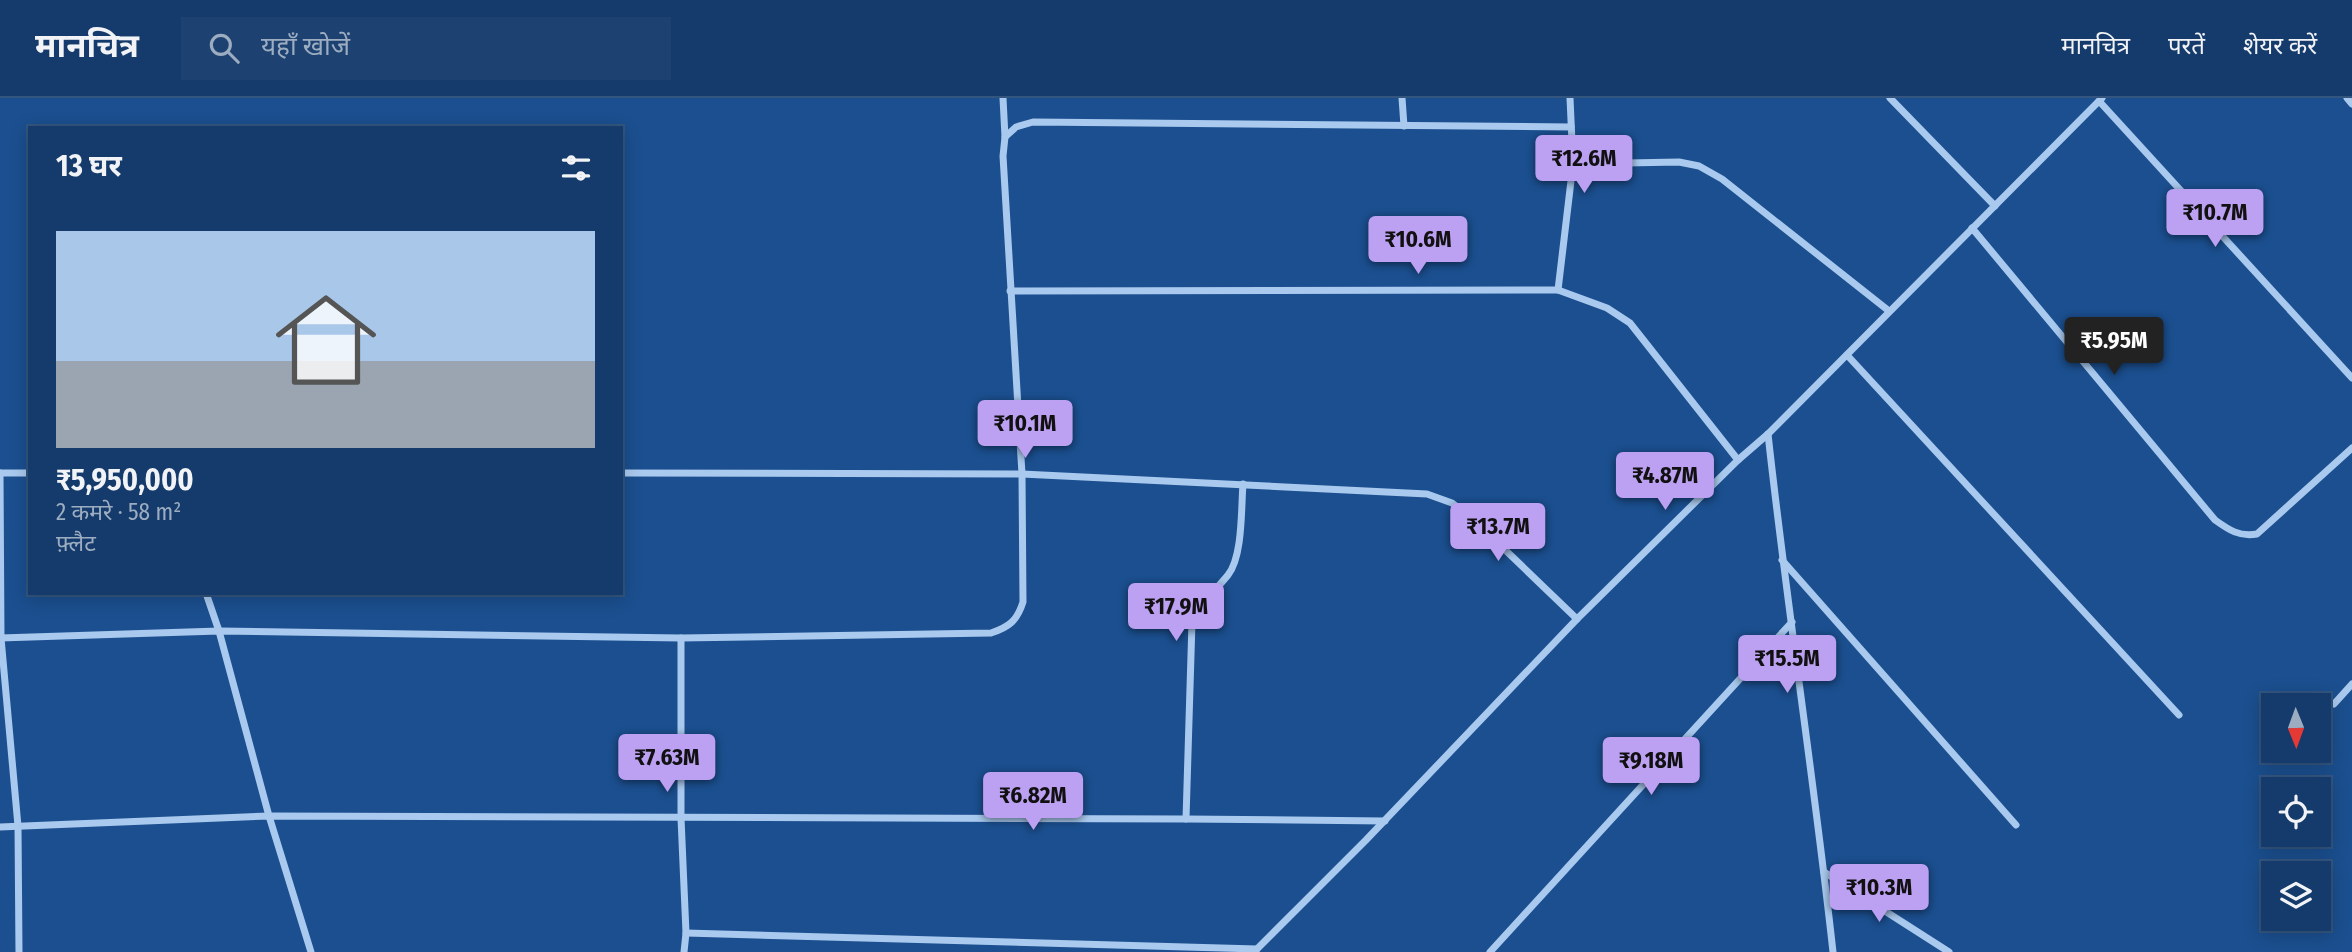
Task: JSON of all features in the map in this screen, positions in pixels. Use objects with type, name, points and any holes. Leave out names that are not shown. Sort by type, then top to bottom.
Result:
[{"type":"street","points":[[1,638],[219,631],[681,638],[991,633],[1008,627],[1019,617],[1023,602],[1022,474],[1003,156],[1003,98]]},
{"type":"street","points":[[1402,98],[1404,126]]},
{"type":"street","points":[[1558,290],[1573,164],[1570,98]]},
{"type":"street","points":[[1890,98],[1995,206]]},
{"type":"street","points":[[2347,98],[2352,104]]},
{"type":"street","points":[[686,933],[1256,950],[1385,821],[1577,619],[1738,460],[1768,434],[2101,99],[2352,378]]},
{"type":"street","points":[[1005,137],[1016,127],[1033,122],[1571,127]]},
{"type":"street","points":[[1573,164],[1679,162],[1699,166],[1723,179],[1889,311]]},
{"type":"street","points":[[1972,228],[2215,520],[2229,531],[2244,536],[2257,534],[2352,448]]},
{"type":"street","points":[[1010,291],[1558,290],[1607,308],[1630,323],[1738,460]]},
{"type":"street","points":[[1847,355],[2179,715]]},
{"type":"street","points":[[1768,434],[1833,952]]},
{"type":"street","points":[[623,472],[1022,474],[1427,494],[1452,503],[1473,519],[1577,619]]},
{"type":"street","points":[[19,952],[18,826],[1,638],[0,473],[28,473]]},
{"type":"street","points":[[1186,819],[1192,622],[1198,608],[1229,574],[1236,558],[1243,484]]},
{"type":"street","points":[[1782,560],[2017,825]]},
{"type":"street","points":[[207,595],[269,816],[311,952]]},
{"type":"street","points":[[1490,952],[1792,622]]},
{"type":"street","points":[[681,638],[681,818],[686,933],[684,952]]},
{"type":"street","points":[[2334,704],[2352,684]]},
{"type":"street","points":[[0,827],[269,816],[1385,821]]},
{"type":"street","points":[[1824,872],[1949,952]]}]
